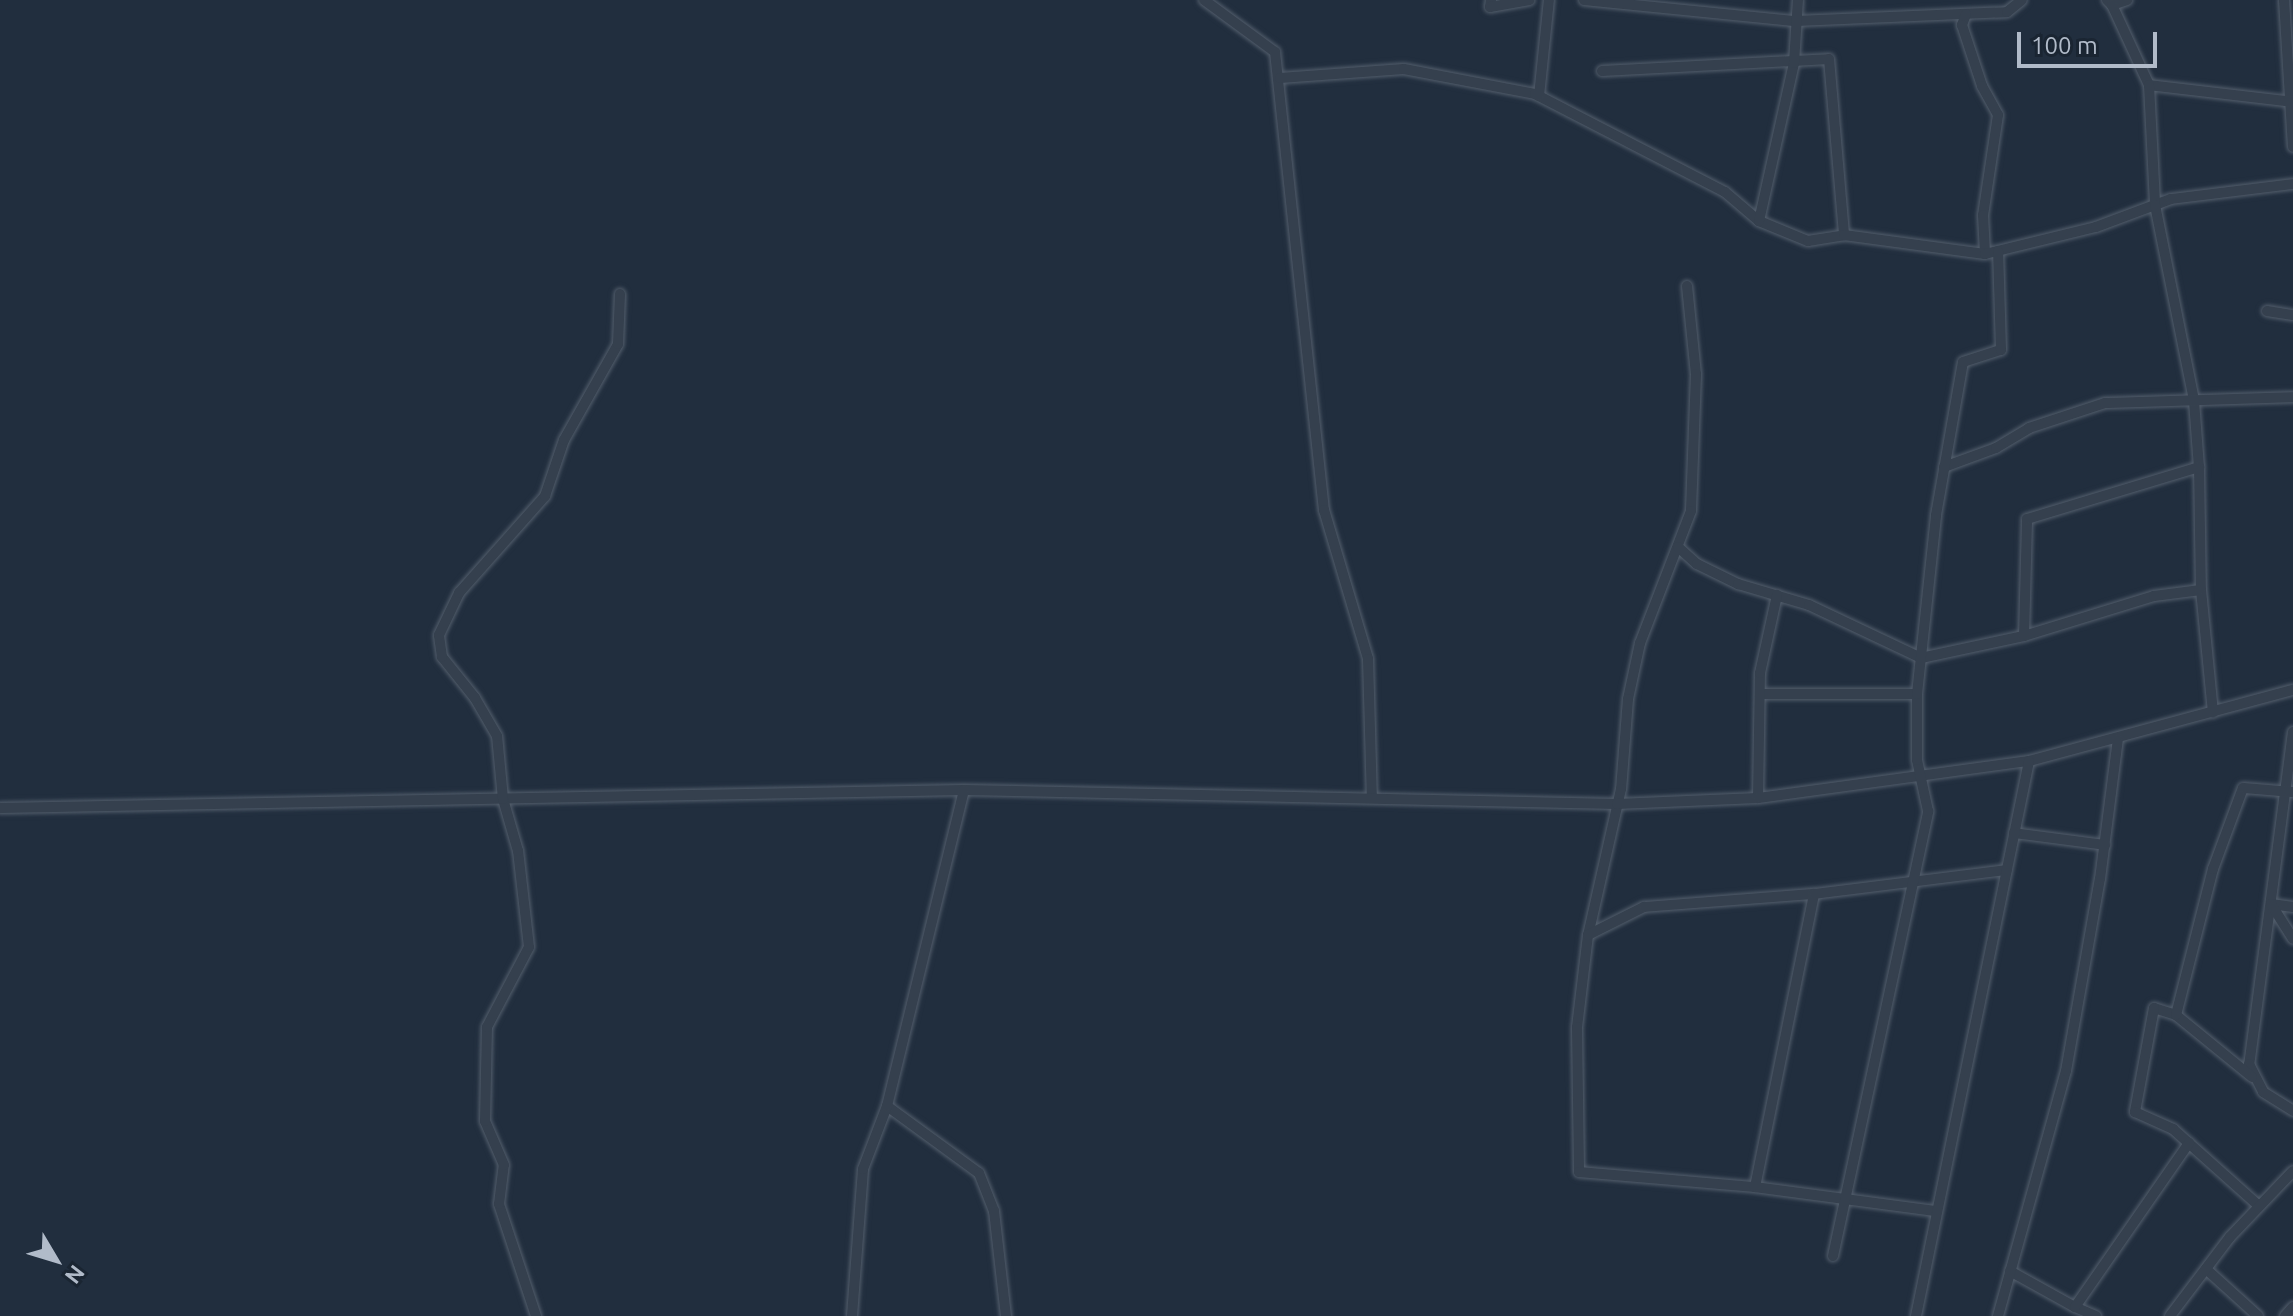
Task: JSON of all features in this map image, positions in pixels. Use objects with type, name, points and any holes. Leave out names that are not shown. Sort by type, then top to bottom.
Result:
[{"type":"street","points":[[1204,0],[1275,52],[1324,510],[1368,659],[1372,798]]},
{"type":"street","points":[[1491,0],[1490,7],[1529,0]]},
{"type":"street","points":[[1539,96],[1549,0]]},
{"type":"street","points":[[1584,0],[1796,21],[2007,12],[2022,0]]},
{"type":"street","points":[[1759,221],[1794,63],[1798,0]]},
{"type":"street","points":[[2127,0],[2109,2],[2149,85],[2155,205],[2194,401],[2199,467],[2201,590],[2213,712]]},
{"type":"street","points":[[2284,0],[2293,147]]},
{"type":"street","points":[[1966,14],[1962,25],[1982,86],[1998,115],[1983,215],[1985,254]]},
{"type":"street","points":[[1602,71],[1829,59],[1844,235]]},
{"type":"street","points":[[1280,78],[1404,69],[1539,96],[1725,192],[1759,221],[1808,241],[1844,235],[1985,254],[2096,227],[2155,205],[2293,184]]},
{"type":"street","points":[[2149,85],[2291,101]]},
{"type":"street","points":[[1833,1256],[1928,811],[1920,773],[1917,694],[1944,467],[1963,362],[2001,350],[1998,251]]},
{"type":"street","points":[[1687,286],[1696,374],[1693,496],[1678,547],[1640,643],[1617,804],[1588,935],[1577,1027],[1579,1172],[1755,1187],[1935,1211]]},
{"type":"street","points":[[536,1316],[499,1204],[504,1165],[485,1121],[487,1027],[529,947],[518,851],[503,799],[497,736],[475,698],[442,657],[439,635],[459,593],[545,496],[564,440],[618,344],[620,294]]},
{"type":"street","points":[[2267,311],[2293,315]]},
{"type":"street","points":[[1944,467],[1996,448],[2029,428],[2105,403],[2293,397]]},
{"type":"street","points":[[2024,636],[2027,519],[2199,467]]},
{"type":"street","points":[[1678,547],[1697,564],[1921,658],[2024,636],[2154,596],[2201,590]]},
{"type":"street","points":[[1758,798],[1760,694],[1777,595]]},
{"type":"street","points":[[0,808],[964,790],[1617,804],[1758,798],[1920,773],[2029,761],[2293,690]]},
{"type":"street","points":[[1760,694],[1917,694]]},
{"type":"street","points":[[2252,1077],[2249,1064],[2289,792],[2293,732]]},
{"type":"street","points":[[1998,1316],[2066,1071],[2105,845],[2118,739]]},
{"type":"street","points":[[1916,1316],[2029,761]]},
{"type":"street","points":[[2176,1015],[2213,869],[2243,788],[2289,792]]},
{"type":"street","points":[[852,1316],[863,1169],[887,1106],[964,790]]},
{"type":"street","points":[[2014,833],[2105,845]]},
{"type":"street","points":[[1588,935],[1644,907],[1912,885],[2007,870]]},
{"type":"street","points":[[1755,1187],[1814,894]]},
{"type":"street","points":[[2271,904],[2293,907]]},
{"type":"street","points":[[2271,904],[2293,939]]},
{"type":"street","points":[[2259,1206],[2173,1129],[2135,1112],[2154,1008],[2176,1015],[2252,1077],[2263,1092],[2293,1111]]},
{"type":"street","points":[[887,1106],[979,1173],[994,1211],[1006,1316]]},
{"type":"street","points":[[2075,1307],[2189,1143]]},
{"type":"street","points":[[2170,1316],[2259,1206],[2293,1171]]},
{"type":"street","points":[[2206,1269],[2258,1316]]},
{"type":"street","points":[[2010,1271],[2096,1316]]},
{"type":"street","points":[[2285,1316],[2293,1307]]}]
